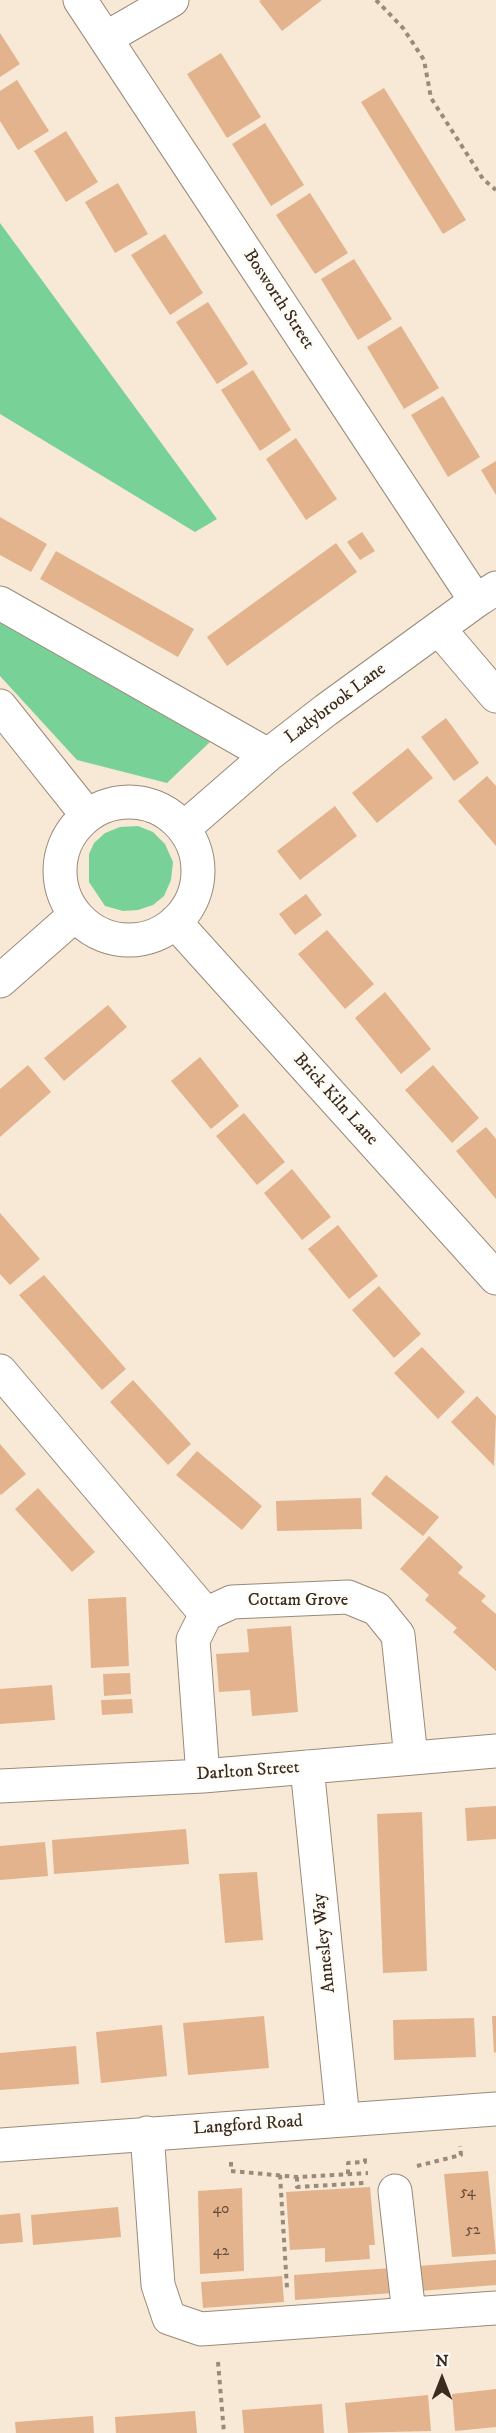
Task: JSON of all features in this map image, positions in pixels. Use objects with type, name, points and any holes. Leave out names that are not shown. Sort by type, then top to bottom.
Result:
[{"type":"street","name":"Bosworth Street","points":[[80,0],[486,594]]},
{"type":"street","points":[[106,38],[172,0]]},
{"type":"street","name":"Ladybrook Lane","points":[[184,828],[268,755],[486,594]]},
{"type":"street","points":[[0,603],[268,755]]},
{"type":"street","points":[[439,629],[496,696]]},
{"type":"street","points":[[0,706],[87,815]]},
{"type":"street","points":[[128,801],[149,805],[168,814],[184,828],[195,852],[198,877],[191,902],[175,922],[151,936],[123,940],[97,932],[75,915],[64,896],[59,874],[62,852],[72,831],[87,815],[106,805],[128,801]]},
{"type":"street","points":[[0,981],[75,915]]},
{"type":"street","name":"Brick Kiln Lane","points":[[175,922],[496,1278]]},
{"type":"street","points":[[0,1371],[206,1614],[194,1640],[203,1776]]},
{"type":"street","name":"Cottam Grove","points":[[206,1614],[232,1602],[348,1597],[377,1609],[398,1635],[411,1758]]},
{"type":"street","name":"Darlton Street","points":[[0,1786],[203,1776],[496,1751]]},
{"type":"street","name":"Annesley Way","points":[[307,1767],[343,2120]]},
{"type":"street","name":"Langford Road","points":[[0,2145],[496,2109]]},
{"type":"street","points":[[147,2133],[158,2285],[169,2318],[201,2329],[496,2308]]},
{"type":"street","points":[[378,2182],[409,2314]]},
{"type":"path","points":[[376,0],[403,28],[424,60],[431,98],[483,179],[496,190]]},
{"type":"path","points":[[417,2166],[461,2156],[460,2146]]},
{"type":"path","points":[[348,2174],[348,2163],[365,2162],[365,2154]]},
{"type":"path","points":[[231,2162],[231,2171],[297,2177],[348,2174],[378,2182]]},
{"type":"path","points":[[280,2175],[290,2322]]},
{"type":"path","points":[[297,2177],[297,2187],[338,2187],[378,2182]]},
{"type":"path","points":[[220,2383],[224,2433]]},
{"type":"green space","points":[[0,223],[217,519],[195,532],[0,414]]},
{"type":"green space","points":[[0,622],[210,742],[167,783],[77,760],[0,676]]},
{"type":"green space","points":[[138,826],[153,832],[165,844],[173,862],[171,880],[164,896],[153,905],[138,910],[123,911],[105,906],[89,882],[89,854],[94,843],[105,833],[120,827]]},
{"type":"building","points":[[322,0],[282,31],[259,1]]},
{"type":"building","points":[[0,33],[20,64],[0,77]]},
{"type":"building","points":[[221,53],[261,117],[227,138],[187,74]]},
{"type":"building","points":[[17,80],[49,131],[18,150],[0,121],[0,91]]},
{"type":"building","points":[[384,88],[466,220],[443,234],[361,102]]},
{"type":"building","points":[[265,123],[304,185],[271,206],[232,144]]},
{"type":"building","points":[[66,131],[98,182],[66,202],[34,151]]},
{"type":"building","points":[[118,183],[148,234],[115,253],[85,202]]},
{"type":"building","points":[[310,193],[348,253],[315,274],[276,215]]},
{"type":"building","points":[[165,234],[203,293],[170,315],[131,255]]},
{"type":"building","points":[[354,259],[392,319],[358,340],[321,279]]},
{"type":"building","points":[[208,302],[248,364],[217,384],[176,322]]},
{"type":"building","points":[[401,326],[439,388],[404,409],[367,347]]},
{"type":"building","points":[[253,370],[291,430],[260,451],[221,390]]},
{"type":"building","points":[[443,396],[480,457],[448,477],[411,415]]},
{"type":"building","points":[[296,438],[337,499],[306,520],[266,459]]},
{"type":"building","points":[[496,461],[496,495],[481,470]]},
{"type":"building","points":[[0,517],[47,544],[31,572],[0,555]]},
{"type":"building","points":[[362,532],[375,551],[360,560],[347,542]]},
{"type":"building","points":[[336,543],[357,572],[227,666],[207,637]]},
{"type":"building","points":[[56,551],[194,629],[178,657],[40,579]]},
{"type":"building","points":[[446,718],[479,763],[454,781],[421,737]]},
{"type":"building","points":[[408,748],[433,778],[377,823],[352,793]]},
{"type":"building","points":[[487,776],[496,786],[496,846],[458,801]]},
{"type":"building","points":[[335,806],[357,836],[300,880],[277,851]]},
{"type":"building","points":[[306,894],[322,915],[295,935],[279,914]]},
{"type":"building","points":[[327,930],[374,984],[345,1009],[298,954]]},
{"type":"building","points":[[385,992],[431,1049],[401,1074],[355,1018]]},
{"type":"building","points":[[108,1005],[127,1027],[64,1081],[44,1058]]},
{"type":"building","points":[[200,1057],[239,1106],[211,1129],[171,1081]]},
{"type":"building","points":[[28,1065],[51,1092],[0,1137],[0,1089]]},
{"type":"building","points":[[433,1065],[479,1118],[452,1143],[405,1090]]},
{"type":"building","points":[[244,1113],[285,1162],[257,1185],[216,1136]]},
{"type":"building","points":[[486,1127],[496,1139],[496,1199],[456,1151]]},
{"type":"building","points":[[292,1169],[331,1217],[302,1240],[264,1193]]},
{"type":"building","points":[[0,1213],[40,1259],[10,1285],[0,1274]]},
{"type":"building","points":[[338,1225],[378,1276],[349,1299],[308,1249]]},
{"type":"building","points":[[44,1275],[126,1369],[102,1390],[19,1295]]},
{"type":"building","points":[[379,1286],[421,1334],[394,1358],[352,1310]]},
{"type":"building","points":[[422,1347],[465,1392],[438,1419],[394,1373]]},
{"type":"building","points":[[133,1380],[191,1444],[168,1465],[110,1402]]},
{"type":"building","points":[[477,1396],[496,1416],[494,1466],[451,1422]]},
{"type":"building","points":[[0,1444],[26,1474],[1,1495],[0,1494]]},
{"type":"building","points":[[197,1451],[262,1506],[242,1530],[176,1475]]},
{"type":"building","points":[[386,1475],[439,1517],[423,1536],[371,1494]]},
{"type":"building","points":[[38,1488],[95,1552],[72,1572],[15,1509]]},
{"type":"building","points":[[361,1498],[362,1529],[277,1531],[276,1501]]},
{"type":"building","points":[[429,1536],[463,1567],[458,1573],[486,1596],[481,1601],[496,1614],[496,1671],[453,1632],[457,1628],[425,1600],[429,1595],[400,1569]]},
{"type":"building","points":[[126,1597],[129,1666],[91,1668],[88,1599]]},
{"type":"building","points":[[291,1626],[298,1712],[252,1716],[250,1690],[219,1692],[216,1654],[249,1652],[247,1629]]},
{"type":"building","points":[[130,1673],[131,1694],[104,1696],[103,1674]]},
{"type":"building","points":[[52,1685],[55,1720],[0,1724],[0,1689]]},
{"type":"building","points":[[132,1699],[133,1713],[102,1715],[101,1700]]},
{"type":"building","points":[[496,1806],[496,1839],[467,1841],[465,1808]]},
{"type":"building","points":[[422,1812],[427,1971],[383,1973],[377,1814]]},
{"type":"building","points":[[186,1829],[189,1864],[54,1874],[52,1840]]},
{"type":"building","points":[[45,1842],[48,1876],[0,1880],[0,1846]]},
{"type":"building","points":[[257,1872],[263,1940],[225,1943],[219,1874]]},
{"type":"building","points":[[264,2016],[269,2068],[188,2075],[183,2023]]},
{"type":"building","points":[[492,2016],[496,2016],[496,2052],[494,2053]]},
{"type":"building","points":[[474,2018],[476,2057],[394,2060],[393,2020]]},
{"type":"building","points":[[162,2025],[167,2076],[101,2083],[96,2032]]},
{"type":"building","points":[[76,2046],[79,2084],[0,2090],[0,2053]]},
{"type":"building","points":[[488,2171],[496,2254],[452,2257],[444,2174]]},
{"type":"building","points":[[370,2187],[375,2245],[369,2245],[370,2259],[325,2262],[325,2248],[290,2250],[286,2192]]},
{"type":"building","points":[[242,2188],[244,2271],[200,2274],[198,2191]]},
{"type":"building","points":[[118,2207],[121,2237],[33,2245],[31,2215]]},
{"type":"building","points":[[20,2213],[23,2242],[0,2244],[0,2215]]},
{"type":"building","points":[[496,2260],[496,2285],[420,2291],[419,2266]]},
{"type":"building","points":[[392,2268],[394,2293],[295,2300],[294,2275]]},
{"type":"building","points":[[282,2276],[284,2302],[203,2308],[201,2282]]},
{"type":"building","points":[[496,2389],[496,2427],[455,2431],[452,2394]]},
{"type":"building","points":[[428,2395],[431,2431],[348,2433],[345,2403]]},
{"type":"building","points":[[322,2404],[324,2433],[244,2433],[242,2410]]},
{"type":"building","points":[[195,2411],[197,2433],[116,2433],[115,2417]]},
{"type":"building","points":[[93,2416],[94,2433],[16,2433],[15,2422]]}]
